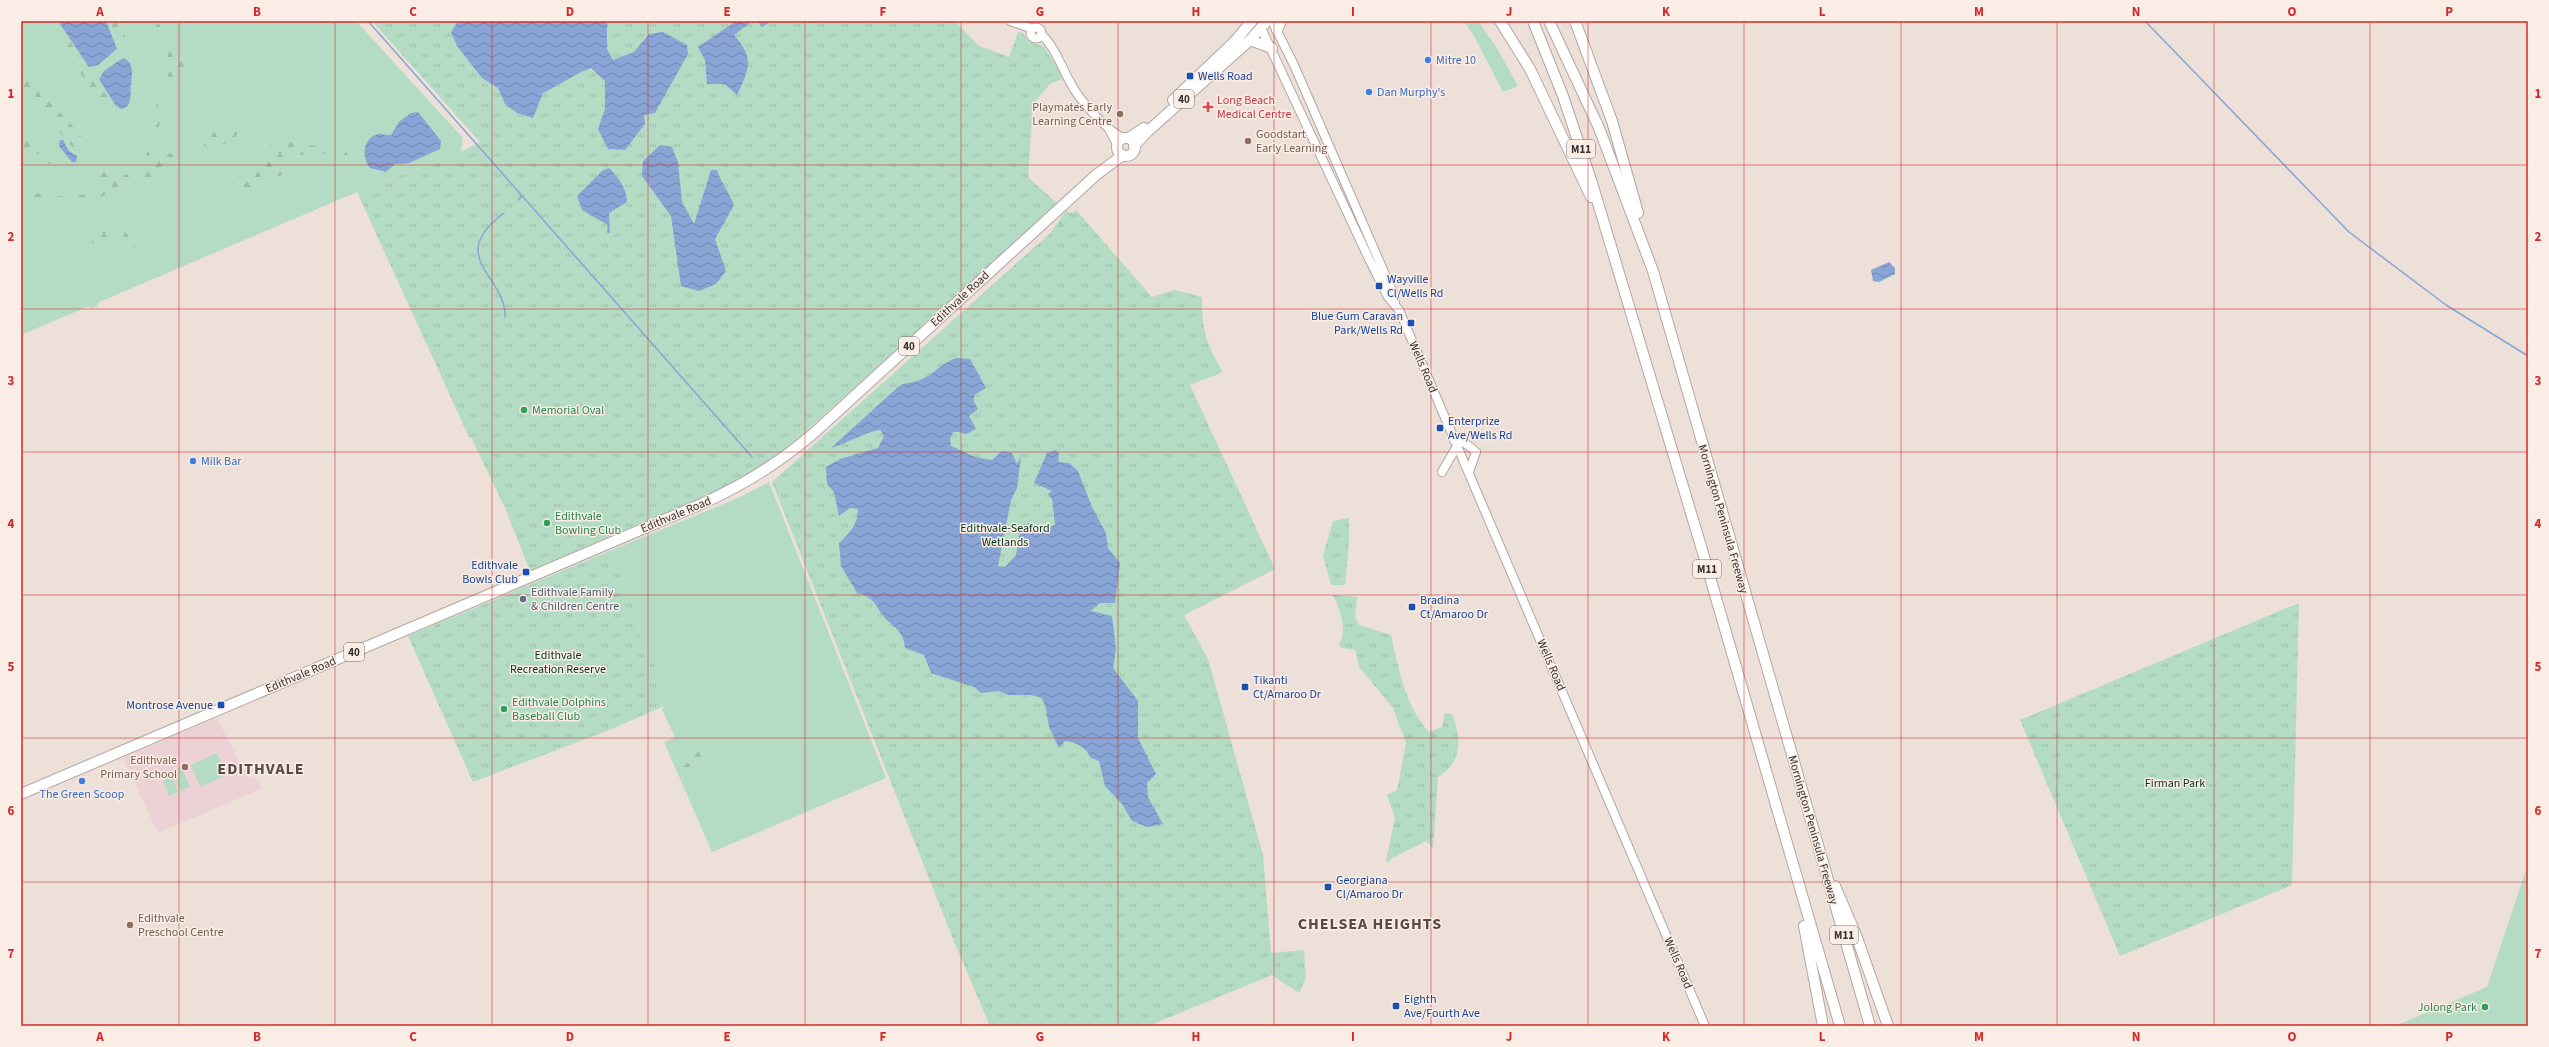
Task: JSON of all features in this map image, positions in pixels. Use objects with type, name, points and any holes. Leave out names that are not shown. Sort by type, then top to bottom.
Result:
[{"type":"highway","name":"Edithvale Road","points":[[21,794],[699,505],[753,480],[777,464],[814,433],[1096,175],[1124,145],[1162,112],[1235,41],[1252,21]]},
{"type":"highway","points":[[1500,21],[1530,69],[1570,150],[1599,216],[1621,280]]},
{"type":"highway","name":"M11","points":[[1533,21],[1563,96],[1621,280],[1840,1026]]},
{"type":"highway","name":"Mornington Peninsula Freeway","points":[[1549,21],[1599,128],[1653,271],[1870,1026]]},
{"type":"highway","points":[[1575,21],[1612,121],[1653,271]]},
{"type":"highway","name":"Edithvale Road","points":[[1124,145],[1146,132],[1250,40],[1264,24]]},
{"type":"highway","points":[[1250,40],[1272,48]]},
{"type":"highway","points":[[1817,844],[1856,935],[1888,1026]]},
{"type":"highway","points":[[1791,859],[1823,1026]]},
{"type":"main road","points":[[1013,22],[1035,33],[1051,47],[1075,92],[1124,145]]},
{"type":"main road","name":"Wells Road","points":[[1264,24],[1272,48],[1366,252],[1388,297],[1395,304]]},
{"type":"main road","name":"Wells Road","points":[[1277,24],[1394,296],[1395,304],[1469,472],[1705,1026]]},
{"type":"main road","points":[[1442,472],[1456,443],[1460,440],[1475,450],[1469,472]]},
{"type":"shaded area","name":"Edithvale Primary School","points":[[217,718],[248,779],[255,777],[261,789],[158,833],[123,758]]},
{"type":"green space","points":[[21,21],[356,21],[463,138],[461,152],[357,192],[97,303],[98,306],[91,309],[89,306],[21,335]]},
{"type":"green space","points":[[106,21],[119,21],[130,49],[123,49]]},
{"type":"green space","points":[[147,21],[157,21],[181,56],[194,69],[191,73],[181,73],[162,95],[158,104],[159,127],[155,134],[149,129],[154,96],[166,82],[170,65],[165,49]]},
{"type":"green space","points":[[372,21],[955,21],[979,46],[1009,57],[1018,32],[1023,33],[1029,42],[1043,46],[1057,66],[1062,79],[1050,84],[1033,104],[1028,177],[1059,205],[778,456],[736,484],[530,571],[505,508],[471,437],[469,437],[357,192],[461,152],[480,142]]},
{"type":"green space","points":[[1464,21],[1478,21],[1495,45],[1518,86],[1503,92],[1474,36]]},
{"type":"green space","points":[[65,39],[70,41],[100,85],[117,111],[123,126],[118,126],[90,88],[63,45]]},
{"type":"green space","points":[[21,63],[38,90],[77,130],[86,146],[86,153],[77,152],[21,90]]},
{"type":"green space","points":[[234,127],[240,130],[234,139],[214,149],[204,146],[204,140],[212,133]]},
{"type":"green space","points":[[21,131],[36,141],[40,149],[38,154],[32,154],[21,146]]},
{"type":"green space","points":[[154,138],[157,139],[154,150],[149,156],[146,154],[148,145]]},
{"type":"green space","points":[[274,140],[346,151],[348,154],[343,156],[319,153],[288,156],[282,175],[254,185],[243,193],[240,191],[238,175],[243,172],[257,172],[264,168],[269,160],[271,146]]},
{"type":"green space","points":[[173,152],[185,154],[188,157],[187,161],[160,167],[152,177],[133,181],[91,202],[45,202],[28,195],[30,192],[58,196],[76,196],[85,194],[101,185],[100,173],[102,169],[108,169],[118,177],[140,171]]},
{"type":"green space","points":[[47,157],[66,167],[68,172],[62,171],[45,161]]},
{"type":"green space","name":"Edithvale-Seaford Wetlands","points":[[1076,210],[1152,297],[1175,290],[1202,297],[1203,319],[1206,336],[1223,372],[1190,385],[1275,569],[1184,615],[1208,659],[1263,855],[1271,953],[1304,950],[1306,978],[1299,993],[1272,975],[1148,1026],[990,1026],[953,939],[772,482]]},
{"type":"green space","points":[[1066,211],[1074,214],[1039,249]]},
{"type":"green space","points":[[123,229],[136,247],[110,241],[87,244],[93,230]]},
{"type":"green space","points":[[769,482],[886,778],[712,852],[664,742],[675,737],[662,710],[664,706],[656,681],[655,657],[646,657],[632,601],[612,550],[738,498]]},
{"type":"green space","points":[[1349,518],[1349,543],[1345,585],[1331,585],[1323,555],[1333,521]]},
{"type":"green space","name":"Edithvale Recreation Reserve","points":[[612,550],[632,601],[646,657],[655,656],[656,681],[664,706],[614,728],[473,782],[408,636]]},
{"type":"green space","points":[[1333,595],[1357,597],[1355,617],[1359,625],[1391,635],[1400,673],[1409,699],[1414,711],[1429,732],[1442,727],[1445,713],[1452,714],[1457,732],[1458,749],[1456,757],[1452,765],[1438,777],[1433,848],[1426,841],[1391,859],[1389,863],[1386,861],[1395,818],[1387,795],[1397,790],[1406,743],[1393,708],[1359,667],[1355,650],[1341,648],[1339,645],[1342,639],[1343,626]]},
{"type":"green space","name":"Firman Park","points":[[2299,603],[2292,885],[2120,956],[2020,720]]},
{"type":"green space","points":[[693,743],[698,744],[695,747],[698,751],[705,750],[712,754],[712,763],[709,763],[707,758],[692,760],[690,768],[683,767],[690,761],[693,753],[689,748]]},
{"type":"green space","points":[[217,753],[227,775],[200,787],[191,765]]},
{"type":"green space","points":[[181,767],[190,787],[180,791],[172,771]]},
{"type":"green space","points":[[170,772],[178,792],[169,796],[161,776]]},
{"type":"green space","name":"Jolong Park","points":[[2528,864],[2528,1026],[2395,1026],[2487,987]]},
{"type":"water","points":[[58,21],[106,21],[117,49],[98,65],[89,67]]},
{"type":"water","points":[[458,21],[607,21],[607,49],[613,60],[634,52],[649,34],[663,32],[687,45],[688,54],[655,113],[644,115],[645,124],[625,150],[608,149],[598,129],[605,109],[605,81],[591,68],[543,93],[533,118],[517,113],[505,104],[498,88],[482,78],[457,46],[451,32]]},
{"type":"water","points":[[736,21],[772,21],[762,27],[758,22],[750,23],[734,35],[741,43],[745,51],[748,64],[745,78],[737,95],[725,84],[707,84],[705,60],[698,47]]},
{"type":"water","points":[[123,58],[130,63],[132,74],[131,97],[127,106],[121,109],[116,106],[99,79],[104,71]]},
{"type":"water","points":[[418,112],[441,141],[440,149],[409,163],[395,164],[386,172],[370,168],[365,159],[365,148],[369,139],[378,134],[391,135],[399,122],[411,113]]},
{"type":"water","points":[[60,140],[63,140],[69,151],[77,156],[76,162],[72,162],[59,146]]},
{"type":"water","points":[[660,145],[672,147],[678,162],[682,202],[694,224],[711,170],[717,170],[734,205],[715,239],[726,271],[716,284],[699,291],[681,286],[671,216],[642,176],[643,161]]},
{"type":"water","points":[[609,168],[624,187],[627,202],[609,213],[610,233],[607,233],[608,225],[582,210],[577,196],[602,171]]},
{"type":"water","points":[[1889,262],[1895,268],[1895,274],[1879,282],[1873,281],[1871,270]]},
{"type":"water","points":[[956,358],[970,359],[986,388],[974,395],[974,402],[978,409],[969,416],[976,429],[966,434],[953,432],[950,439],[951,446],[975,457],[992,460],[1002,451],[1012,453],[1017,464],[1021,456],[1017,488],[1011,500],[998,566],[1005,567],[1016,555],[1021,525],[1031,523],[1039,528],[1039,532],[1055,525],[1052,499],[1048,494],[1052,491],[1034,483],[1047,453],[1056,450],[1059,454],[1058,462],[1069,463],[1078,471],[1092,507],[1106,533],[1108,548],[1120,563],[1115,603],[1100,603],[1091,611],[1112,616],[1116,649],[1113,668],[1138,701],[1138,738],[1156,774],[1147,783],[1148,797],[1163,824],[1147,827],[1132,821],[1122,804],[1105,786],[1099,761],[1091,758],[1083,748],[1073,743],[1065,741],[1059,748],[1049,727],[1046,709],[1042,698],[1032,695],[1008,695],[999,691],[981,693],[974,687],[931,673],[924,655],[905,648],[903,639],[898,630],[884,617],[873,601],[864,595],[857,593],[841,566],[839,543],[853,528],[857,519],[858,509],[850,508],[839,516],[834,492],[827,484],[826,467],[840,459],[878,448],[884,436],[880,430],[875,431],[831,448],[899,386],[925,378],[946,363]]},
{"type":"waterway","points":[[368,21],[752,457]]},
{"type":"waterway","points":[[2145,21],[2349,232],[2446,305],[2528,356]]},
{"type":"waterway","points":[[518,200],[522,196]]},
{"type":"waterway","points":[[504,213],[487,229],[479,242],[478,255],[503,303],[505,317]]},
{"type":"place","name":"Mitre 10","points":[[1428,60]]},
{"type":"place","name":"Wells Road","points":[[1190,76]]},
{"type":"place","name":"Dan Murphy's","points":[[1369,92]]},
{"type":"place","name":"Long Beach Medical Centre","points":[[1208,107]]},
{"type":"place","name":"Playmates Early Learning Centre","points":[[1120,114]]},
{"type":"place","name":"Goodstart Early Learning","points":[[1248,141]]},
{"type":"place","name":"Wayville Cl/Wells Rd","points":[[1379,286]]},
{"type":"place","name":"Blue Gum Caravan Park/Wells Rd","points":[[1411,323]]},
{"type":"place","name":"Memorial Oval","points":[[524,410]]},
{"type":"place","name":"Enterprize Ave/Wells Rd","points":[[1440,428]]},
{"type":"place","name":"Milk Bar","points":[[193,461]]},
{"type":"place","name":"Edithvale Bowling Club","points":[[547,523]]},
{"type":"place","name":"Edithvale Bowls Club","points":[[526,572]]},
{"type":"place","name":"Edithvale Family & Children Centre","points":[[523,599]]},
{"type":"place","name":"Bradina Ct/Amaroo Dr","points":[[1412,607]]},
{"type":"place","name":"Tikanti Ct/Amaroo Dr","points":[[1245,687]]},
{"type":"place","name":"Montrose Avenue","points":[[221,705]]},
{"type":"place","name":"Edithvale Dolphins Baseball Club","points":[[504,709]]},
{"type":"place","name":"Edithvale Primary School","points":[[185,767]]},
{"type":"place","name":"The Green Scoop","points":[[82,781]]},
{"type":"place","name":"Georgiana Cl/Amaroo Dr","points":[[1328,887]]},
{"type":"place","name":"Edithvale Preschool Centre","points":[[130,925]]},
{"type":"place","name":"Eighth Ave/Fourth Ave","points":[[1396,1006]]},
{"type":"place","name":"Jolong Park","points":[[2485,1007]]},
{"type":"district","name":"EDITHVALE","points":[[261,769]]},
{"type":"district","name":"CHELSEA HEIGHTS","points":[[1370,924]]}]
